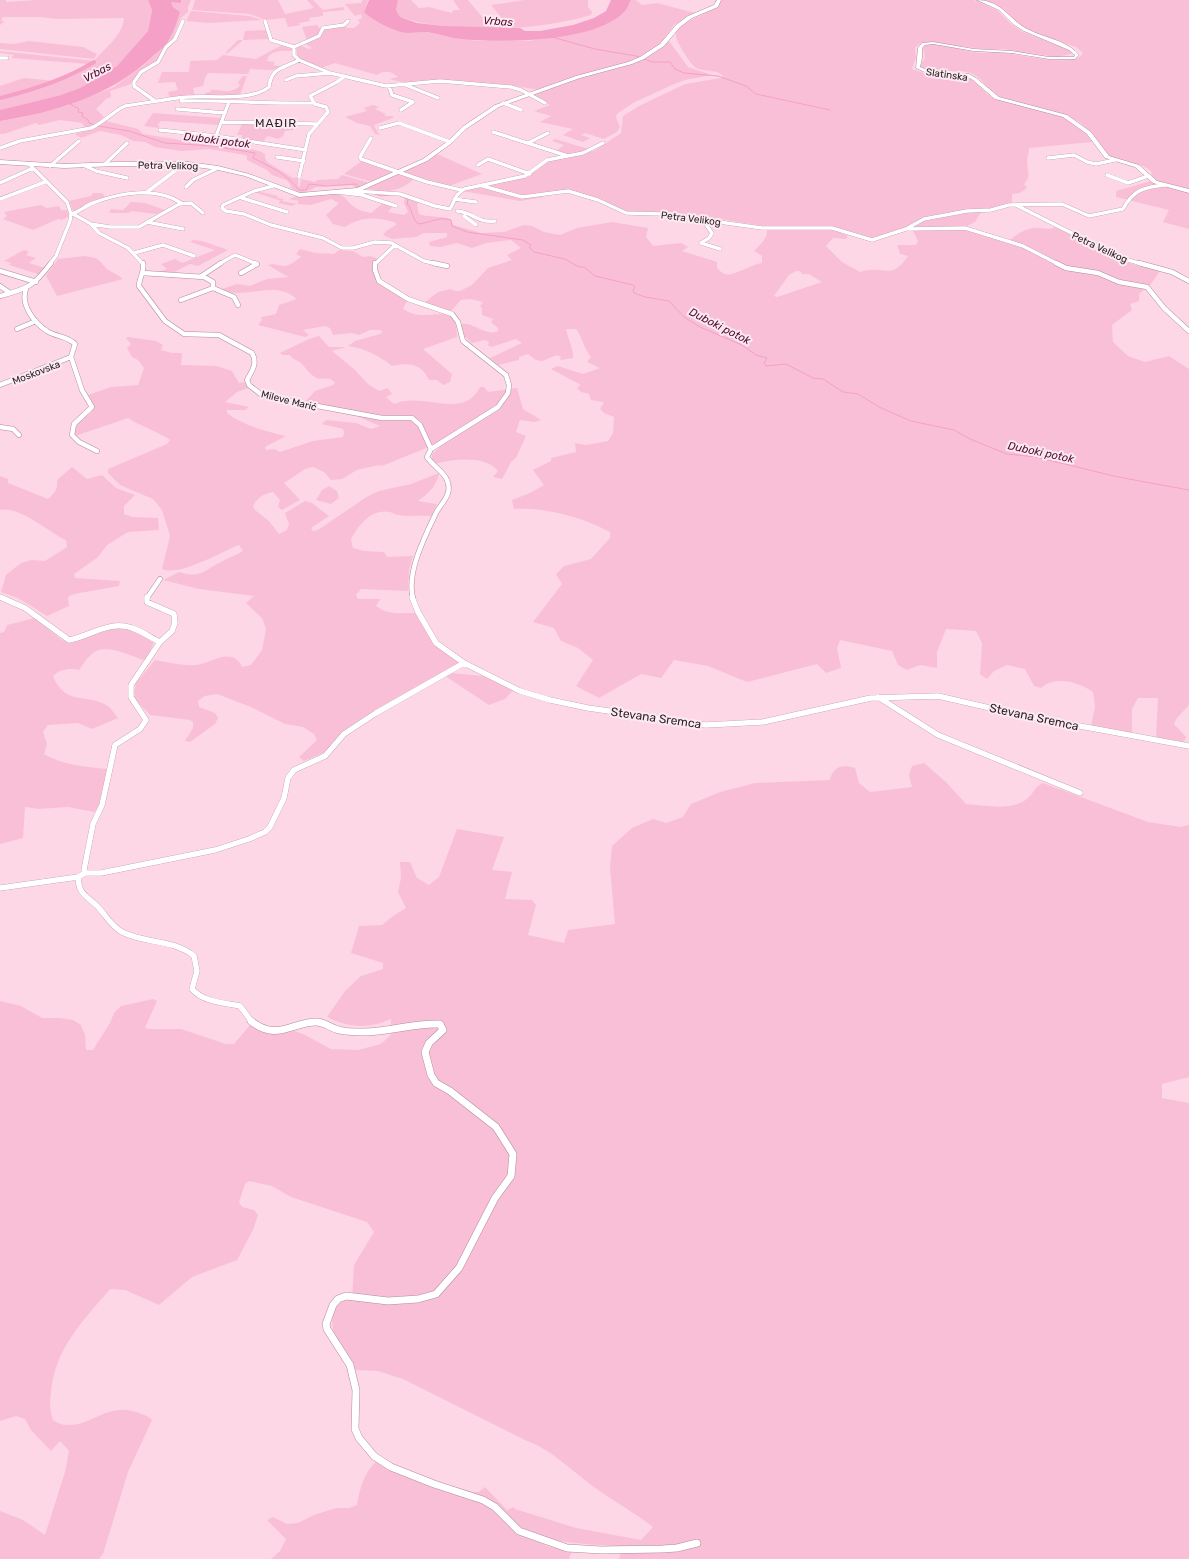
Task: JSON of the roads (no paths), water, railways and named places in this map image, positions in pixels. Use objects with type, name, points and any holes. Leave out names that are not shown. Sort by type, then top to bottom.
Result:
[{"type":"street","name":"Petra Velikog","points":[[355,191],[399,173],[425,160],[450,142],[464,128],[503,103],[641,58],[662,45],[678,26],[690,17],[716,6],[719,0]]},
{"type":"street","name":"Slatinska","points":[[979,0],[1000,9],[1026,30],[1071,49],[1077,55],[1075,58],[1061,59],[1012,52],[974,50],[928,43],[920,48],[918,67],[931,73],[967,75],[974,78],[987,93],[997,98],[1065,116],[1089,133],[1104,154],[1115,160],[1137,166],[1144,170],[1155,182],[1189,191]]},
{"type":"street","points":[[155,101],[134,86],[134,82],[141,72],[158,62],[166,47],[175,39],[182,21]]},
{"type":"street","points":[[265,21],[271,40],[294,47],[319,36],[323,28],[344,25],[348,21]]},
{"type":"street","points":[[294,47],[294,55],[299,60],[330,73],[389,86],[430,81],[457,82],[514,88],[545,103]]},
{"type":"street","points":[[0,58],[7,58]]},
{"type":"street","points":[[167,101],[195,96],[242,96],[255,94],[266,90],[269,87],[270,76],[275,70],[291,65],[299,60]]},
{"type":"street","points":[[286,80],[295,75],[319,76],[330,73]]},
{"type":"street","points":[[314,103],[310,96],[336,84],[345,76]]},
{"type":"street","points":[[403,84],[438,98]]},
{"type":"street","points":[[389,86],[392,95],[413,102],[411,105],[400,110]]},
{"type":"street","points":[[0,148],[20,141],[76,132],[97,126],[118,108],[155,101],[314,103],[326,107],[328,110],[322,121],[309,134],[304,161],[299,177]]},
{"type":"street","points":[[216,136],[229,102]]},
{"type":"street","points":[[503,103],[521,110]]},
{"type":"street","points":[[177,109],[225,113]]},
{"type":"street","points":[[222,122],[318,124]]},
{"type":"street","points":[[380,128],[399,123],[450,142]]},
{"type":"street","points":[[160,130],[216,136],[306,150]]},
{"type":"street","points":[[493,132],[570,156]]},
{"type":"street","points":[[528,143],[548,133]]},
{"type":"street","points":[[371,138],[360,158],[427,182],[461,190],[478,185],[508,181],[530,174],[545,162],[595,150],[603,143]]},
{"type":"street","points":[[50,166],[79,141]]},
{"type":"street","points":[[105,164],[127,143]]},
{"type":"street","points":[[1048,158],[1074,155],[1087,162],[1096,164],[1115,160]]},
{"type":"street","points":[[277,157],[304,161]]},
{"type":"street","points":[[478,165],[488,159],[530,174]]},
{"type":"street","name":"Petra Velikog","points":[[0,162],[31,167],[105,164],[184,164],[218,168],[252,177],[273,186],[302,195],[355,191],[400,194],[435,206],[457,211]]},
{"type":"street","points":[[72,214],[94,203],[146,192],[184,164]]},
{"type":"street","points":[[83,165],[96,171],[127,178]]},
{"type":"street","points":[[0,183],[31,167],[45,182],[65,199],[72,214],[56,256],[36,282],[25,291],[0,296]]},
{"type":"street","points":[[186,187],[193,180],[218,168]]},
{"type":"street","points":[[1107,175],[1128,183],[1148,176]]},
{"type":"street","points":[[0,199],[45,182]]},
{"type":"street","name":"Petra Velikog","points":[[478,185],[522,197],[568,191],[598,200],[621,212],[702,219],[762,228],[832,228],[872,240],[906,229],[924,220],[952,213],[991,210],[1015,205],[1062,204],[1089,216],[1104,216],[1123,210],[1129,198],[1136,192],[1148,187],[1165,185]]},
{"type":"street","points":[[273,186],[254,191],[242,198],[223,205],[222,208],[226,211],[244,214],[271,225],[323,238],[342,248],[382,241],[392,242],[424,261],[448,266]]},
{"type":"street","points":[[450,209],[454,199],[461,190]]},
{"type":"street","points":[[146,192],[172,198],[179,201],[180,204]]},
{"type":"street","points":[[337,192],[364,196],[396,206]]},
{"type":"street","points":[[242,198],[287,212]]},
{"type":"street","points":[[454,199],[476,202]]},
{"type":"street","points":[[91,224],[134,228],[141,226],[159,214],[180,204],[191,203],[203,213]]},
{"type":"street","name":"Petra Velikog","points":[[1015,205],[1086,240],[1095,247],[1121,258],[1172,272],[1189,280]]},
{"type":"street","points":[[457,211],[464,212],[481,222],[495,221]]},
{"type":"street","points":[[457,211],[476,225]]},
{"type":"street","name":"Mileve Marić","points":[[72,214],[91,224],[96,231],[134,253],[144,264],[143,273],[139,283],[142,292],[166,321],[182,334],[194,336],[219,335],[252,353],[255,358],[255,364],[247,380],[249,385],[262,396],[382,418],[412,418],[420,425],[431,449]]},
{"type":"street","points":[[702,219],[712,233],[709,238],[701,242],[704,245],[720,249]]},
{"type":"street","points":[[147,222],[183,229]]},
{"type":"street","name":"Petra Velikog","points":[[906,229],[965,228],[1023,246],[1066,268],[1098,273],[1119,282],[1148,287],[1164,308],[1189,331]]},
{"type":"street","points":[[134,253],[164,245],[194,256]]},
{"type":"street","points":[[395,245],[375,263],[375,270],[379,281],[408,299],[452,314],[458,322],[459,331],[463,341],[506,375],[508,379],[508,389],[500,406],[449,440],[431,449]]},
{"type":"street","points":[[200,277],[212,268],[235,255],[258,264],[241,273]]},
{"type":"street","points":[[0,270],[36,282]]},
{"type":"street","points":[[143,273],[200,277],[212,280],[213,288]]},
{"type":"street","points":[[0,286],[10,293]]},
{"type":"street","points":[[181,300],[213,288],[233,295],[237,300],[238,305]]},
{"type":"street","name":"Moskovska","points":[[25,291],[24,303],[36,321],[48,332],[74,342],[75,348],[71,357],[82,390],[92,407],[75,423],[72,430],[72,436],[76,440],[97,451]]},
{"type":"street","points":[[18,329],[36,321]]},
{"type":"street","name":"Moskovska","points":[[0,385],[71,357]]},
{"type":"street","points":[[0,427],[17,432],[19,435]]},
{"type":"street","name":"Stevana Sremca","points":[[431,449],[427,456],[430,462],[447,479],[449,491],[414,566],[411,591],[418,612],[436,643],[464,663],[520,691],[550,700],[676,722],[706,725],[763,722],[878,697],[938,696],[1020,715],[1189,746]]},
{"type":"street","points":[[85,873],[84,870],[93,824],[102,805],[115,745],[140,728],[146,720],[131,697],[131,685],[152,657],[160,642],[172,631],[176,618],[170,611],[146,602],[147,596],[160,578]]},
{"type":"street","points":[[0,597],[25,608],[69,640],[80,638],[116,625],[124,625],[160,642]]},
{"type":"street","points":[[0,888],[78,877],[85,873],[90,875],[126,867],[197,855],[260,834],[270,828],[284,798],[288,778],[294,770],[325,756],[344,734],[376,713],[464,663]]},
{"type":"street","points":[[878,697],[938,735],[1080,794]]},
{"type":"street","points":[[78,877],[78,891],[82,896],[95,904],[122,932],[143,941],[173,944],[188,950],[194,956],[197,971],[192,989],[193,993],[213,1001],[240,1006],[245,1010],[252,1022],[260,1026],[271,1030],[287,1030],[313,1022],[321,1022],[338,1030],[364,1032],[413,1024],[440,1024],[443,1030],[429,1043],[425,1052],[431,1075],[436,1083],[450,1091],[496,1127],[513,1154],[511,1176],[495,1198],[459,1268],[436,1294],[418,1298],[388,1301],[346,1296],[338,1299],[333,1305],[326,1324],[327,1329],[350,1365],[356,1390],[355,1429],[359,1438],[368,1450],[391,1467],[434,1484],[483,1500],[496,1507],[519,1531],[561,1547],[601,1550],[662,1549],[677,1548],[697,1542]]},
{"type":"waterway","points":[[552,37],[595,49],[636,56],[652,62],[670,62],[675,69],[684,73],[718,76],[746,86],[756,94],[830,110]]},
{"type":"waterway","name":"Vrbas","points":[[0,98],[25,92],[48,84],[72,74],[94,62]]},
{"type":"waterway","name":"Duboki potok","points":[[70,104],[79,109],[78,112],[83,113],[82,116],[88,120],[89,123],[95,125]]},
{"type":"waterway","name":"Duboki potok","points":[[98,126],[129,131],[165,143],[213,146],[255,153],[253,158],[284,175],[299,190],[306,190],[309,184],[326,186],[356,184],[361,188]]},
{"type":"waterway","name":"Duboki potok","points":[[373,193],[381,196],[390,195]]},
{"type":"waterway","name":"Duboki potok","points":[[398,195],[408,199],[407,204],[418,224],[438,219],[447,219],[451,220],[452,226],[467,232],[523,240],[531,245],[529,247],[534,252],[565,259],[579,267],[584,267],[595,276],[633,285],[635,287],[633,290],[634,293],[645,297],[669,301],[684,317],[700,327],[742,345],[756,355],[767,358],[764,363],[766,366],[786,364],[813,378],[823,379],[843,392],[858,394],[879,407],[911,421],[954,430],[970,439],[1007,454],[1036,457],[1118,477],[1189,490]]},
{"type":"district","name":"MAĐIR","points":[[276,123]]}]
